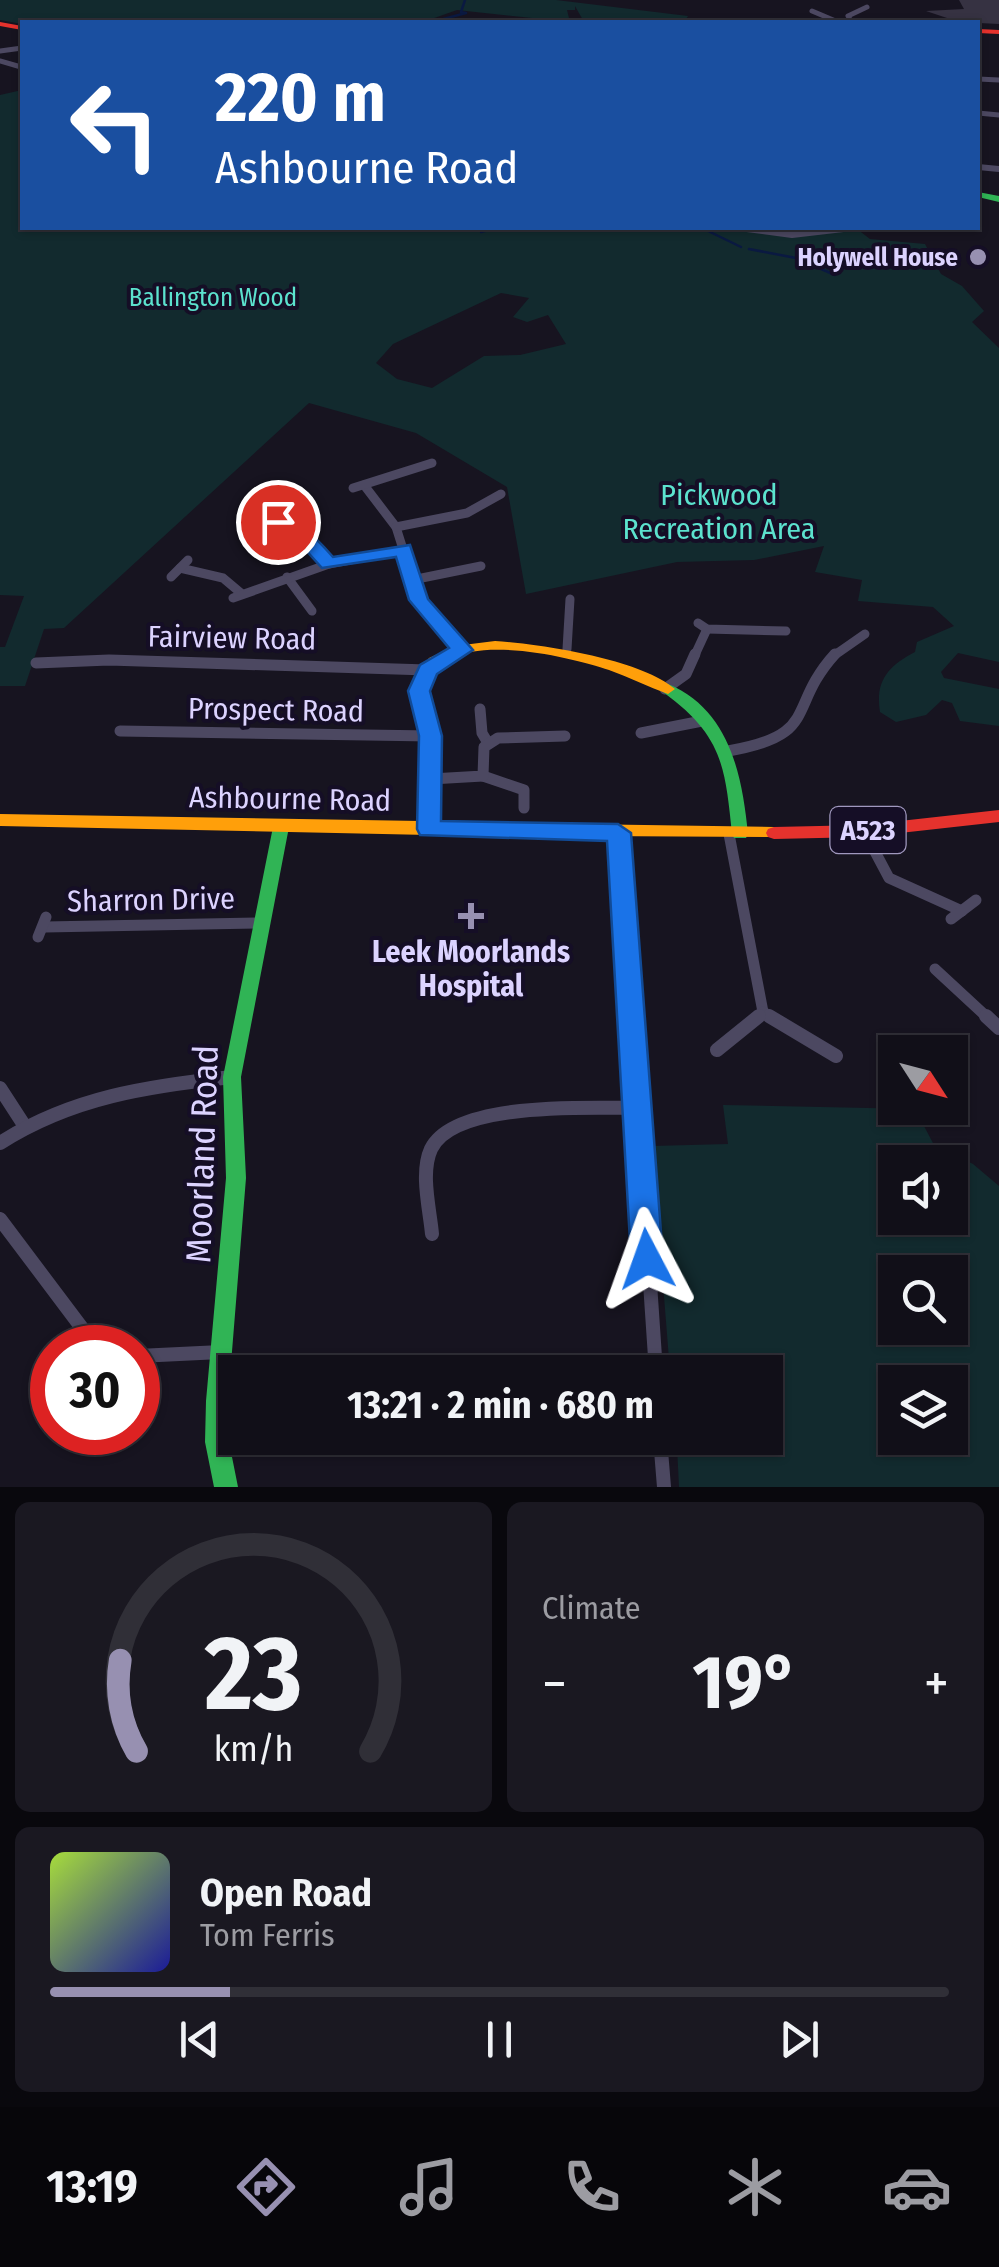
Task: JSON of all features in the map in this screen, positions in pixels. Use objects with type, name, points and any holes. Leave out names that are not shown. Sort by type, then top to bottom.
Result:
[{"type":"main road","points":[[429,829],[431,736],[419,691],[427,670],[462,650],[567,648],[612,662],[665,690],[702,720],[728,751],[735,834]]},
{"type":"main road","name":"Ashbourne Road","points":[[0,820],[735,834],[864,831],[999,816]]},
{"type":"main road","name":"Moorland Road","points":[[226,1487],[217,1442],[216,1402],[236,1178],[232,1078],[259,923],[281,827]]},
{"type":"street","points":[[844,20],[866,5]]},
{"type":"street","points":[[812,12],[836,20]]},
{"type":"street","points":[[754,230],[792,235],[835,230]]},
{"type":"street","points":[[352,488],[424,464]]},
{"type":"street","points":[[364,485],[396,526],[412,580],[427,613],[462,650]]},
{"type":"street","points":[[396,526],[468,512],[500,494]]},
{"type":"street","points":[[489,502],[501,507]]},
{"type":"street","points":[[272,522],[308,542],[329,564]]},
{"type":"street","points":[[171,577],[184,564],[223,578],[238,596],[329,564],[403,550]]},
{"type":"street","points":[[412,580],[467,565],[481,566]]},
{"type":"street","points":[[287,578],[305,608]]},
{"type":"street","points":[[554,607],[570,603],[567,648]]},
{"type":"street","points":[[665,690],[686,674],[703,626],[779,633]]},
{"type":"street","points":[[839,629],[851,639]]},
{"type":"street","points":[[728,751],[772,744],[789,735],[807,713],[823,664],[851,639],[866,634]]},
{"type":"street","name":"Fairview Road","points":[[36,663],[109,660],[427,670]]},
{"type":"street","points":[[480,709],[488,743],[482,754],[483,776]]},
{"type":"street","points":[[641,732],[702,720]]},
{"type":"street","name":"Prospect Road","points":[[120,731],[431,736]]},
{"type":"street","points":[[488,743],[508,736],[552,741],[566,736]]},
{"type":"street","points":[[432,780],[483,776],[518,785],[524,790],[524,808]]},
{"type":"street","points":[[864,831],[889,878],[956,915],[976,900]]},
{"type":"street","points":[[618,833],[655,1355]]},
{"type":"street","points":[[735,834],[763,1012],[836,1056]]},
{"type":"street","name":"Sharron Drive","points":[[43,927],[259,923]]},
{"type":"street","points":[[935,968],[951,993],[999,1028]]},
{"type":"street","points":[[717,1050],[763,1012]]},
{"type":"street","points":[[0,1142],[24,1125],[90,1096],[232,1078]]},
{"type":"street","points":[[0,1088],[24,1125]]},
{"type":"street","points":[[432,1234],[429,1154],[441,1133],[458,1124],[532,1110],[636,1108]]},
{"type":"street","points":[[0,1218],[80,1325]]},
{"type":"street","points":[[160,1355],[220,1352]]},
{"type":"street","points":[[661,1455],[664,1487]]},
{"type":"green space","points":[[0,0],[556,0],[688,16],[686,20],[583,20],[575,6],[575,10],[567,10],[570,20],[457,10],[429,20],[20,20],[20,24],[0,20]]},
{"type":"green space","points":[[20,90],[20,230],[742,230],[784,236],[858,230],[870,239],[925,244],[941,274],[962,286],[984,311],[972,322],[999,348],[999,662],[958,653],[941,672],[944,678],[999,689],[999,726],[960,721],[952,703],[942,700],[926,715],[896,722],[880,712],[882,683],[891,669],[915,652],[917,642],[954,626],[933,607],[858,601],[862,580],[815,572],[824,546],[754,560],[677,562],[526,594],[507,487],[416,433],[309,403],[64,628],[44,629],[25,686],[0,686],[0,647],[5,647],[24,596],[0,595],[0,95]],"holes":[[[501,293],[529,298],[513,317],[527,322],[548,315],[566,344],[520,355],[484,356],[432,388],[397,379],[376,363],[393,344]]]},
{"type":"green space","points":[[723,1105],[878,1108],[878,1125],[923,1125],[934,1145],[878,1145],[878,1235],[968,1235],[968,1162],[999,1186],[999,1487],[679,1487],[677,1455],[783,1455],[783,1355],[669,1355],[652,1146],[728,1144]]},
{"type":"building","points":[[959,0],[999,0],[999,24],[953,20],[926,11],[964,9]]},
{"type":"waterway","points":[[440,20],[466,13],[461,12],[465,0]]},
{"type":"waterway","points":[[481,232],[488,230]]},
{"type":"waterway","points":[[706,230],[741,247]]},
{"type":"waterway","points":[[749,249],[796,258],[835,275]]},
{"type":"traffic: fast","points":[[980,195],[999,199]]},
{"type":"traffic: fast","points":[[668,689],[705,719],[725,751],[735,788],[740,834]]},
{"type":"traffic: fast","points":[[226,1487],[217,1442],[217,1401],[236,1178],[232,1077],[281,827]]},
{"type":"traffic: slow","points":[[429,829],[433,755],[419,692],[434,661],[460,649],[495,645],[535,648],[614,667],[668,689]]},
{"type":"traffic: slow","points":[[0,820],[774,833]]},
{"type":"traffic: jam","points":[[0,24],[20,28]]},
{"type":"traffic: jam","points":[[980,31],[999,32]]},
{"type":"traffic: jam","points":[[774,833],[864,831],[999,816]]},
{"type":"place","name":"Holywell House","points":[[978,257]]},
{"type":"place","name":"Leek Moorlands Hospital","points":[[471,916]]},
{"type":"route","points":[[278,522],[316,548],[329,564],[403,550],[419,600],[462,650],[427,670],[419,691],[431,736],[429,829],[618,833],[647,1259]]},
{"type":"park label","name":"Ballington Wood","points":[[213,297]]},
{"type":"park label","name":"Pickwood Recreation Area","points":[[719,512]]}]
